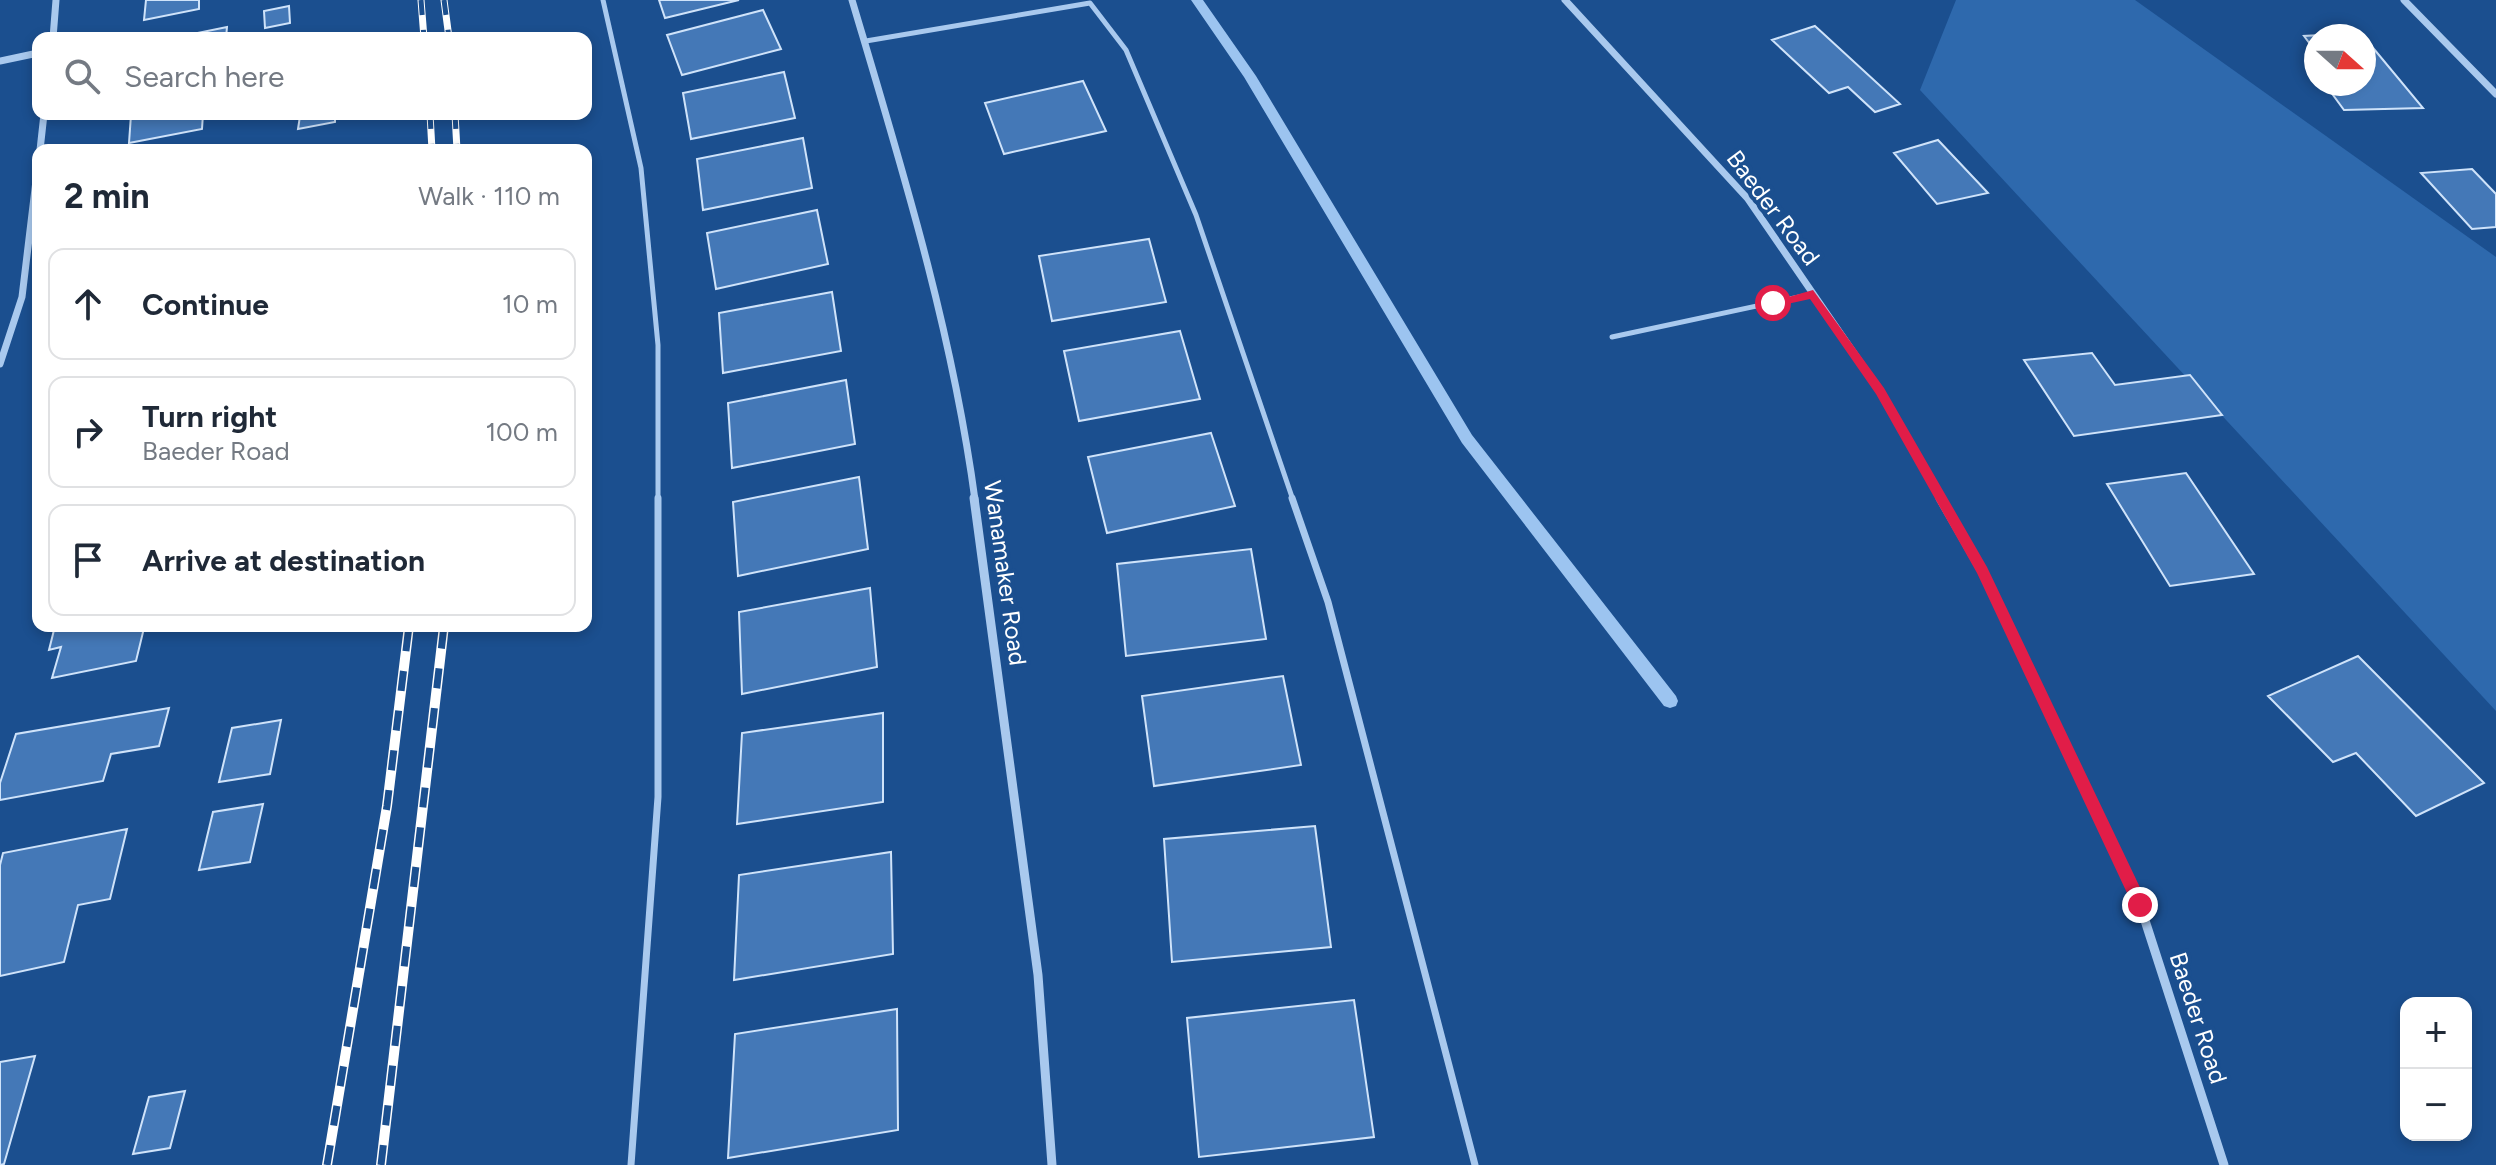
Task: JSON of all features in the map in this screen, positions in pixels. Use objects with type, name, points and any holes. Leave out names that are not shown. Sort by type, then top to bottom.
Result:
[{"type":"street","points":[[53,32],[56,0]]},
{"type":"street","name":"Wanamaker Road","points":[[852,0],[922,233],[967,443],[1037,960],[1052,1165]]},
{"type":"street","name":"Baeder Road","points":[[1565,0],[1748,199],[1880,391],[1982,571],[2140,905],[2224,1165]]},
{"type":"street","points":[[2404,0],[2496,94]]},
{"type":"street","points":[[0,61],[32,54]]},
{"type":"street","points":[[41,144],[43,120]]},
{"type":"street","points":[[0,364],[22,297],[32,214]]},
{"type":"lane","points":[[603,0],[641,168],[658,345],[658,797],[631,1165]]},
{"type":"lane","points":[[866,41],[1090,3],[1126,50],[1196,215],[1328,602],[1475,1165]]},
{"type":"lane","points":[[1612,337],[1813,294]]},
{"type":"shaded area","points":[[1956,0],[2135,0],[2496,257],[2496,711],[1920,90]]},
{"type":"building","points":[[146,0],[199,0],[199,9],[144,20]]},
{"type":"building","points":[[659,0],[739,0],[665,18]]},
{"type":"building","points":[[289,6],[290,23],[265,28],[264,11]]},
{"type":"building","points":[[763,10],[781,49],[682,75],[667,35]]},
{"type":"building","points":[[1815,26],[1900,104],[1875,112],[1848,87],[1829,93],[1772,40]]},
{"type":"building","points":[[227,27],[227,32],[202,32]]},
{"type":"building","points":[[2376,51],[2423,108],[2344,110],[2334,96],[2376,96]]},
{"type":"building","points":[[784,72],[795,118],[691,139],[683,93]]},
{"type":"building","points":[[1083,81],[1106,131],[1004,154],[985,103]]},
{"type":"building","points":[[131,120],[203,120],[202,129],[129,143]]},
{"type":"building","points":[[299,120],[335,120],[335,122],[298,129]]},
{"type":"building","points":[[803,138],[812,188],[703,210],[697,159]]},
{"type":"building","points":[[1938,140],[1988,193],[1937,204],[1894,153]]},
{"type":"building","points":[[2472,169],[2496,194],[2496,227],[2472,229],[2421,173]]},
{"type":"building","points":[[817,210],[828,264],[716,289],[707,233]]},
{"type":"building","points":[[1149,239],[1166,302],[1052,321],[1039,256]]},
{"type":"building","points":[[832,292],[841,351],[723,373],[719,313]]},
{"type":"building","points":[[1180,331],[1200,399],[1079,421],[1064,351]]},
{"type":"building","points":[[2092,353],[2115,385],[2190,375],[2222,415],[2074,436],[2024,360]]},
{"type":"building","points":[[846,380],[855,444],[732,468],[728,403]]},
{"type":"building","points":[[1211,433],[1235,506],[1107,533],[1088,457]]},
{"type":"building","points":[[2186,473],[2254,574],[2170,586],[2107,484]]},
{"type":"building","points":[[859,477],[868,549],[738,576],[733,502]]},
{"type":"building","points":[[1251,549],[1266,639],[1126,656],[1117,564]]},
{"type":"building","points":[[870,588],[877,667],[742,694],[739,612]]},
{"type":"building","points":[[54,632],[143,632],[136,661],[52,678],[61,647],[49,650]]},
{"type":"building","points":[[2358,656],[2484,783],[2416,816],[2356,753],[2333,762],[2268,696]]},
{"type":"building","points":[[1283,676],[1301,765],[1154,786],[1142,696]]},
{"type":"building","points":[[169,708],[159,746],[111,754],[103,781],[0,800],[0,783],[16,734]]},
{"type":"building","points":[[883,713],[883,802],[737,824],[742,733]]},
{"type":"building","points":[[281,720],[270,774],[219,782],[232,728]]},
{"type":"building","points":[[263,804],[250,862],[199,870],[213,812]]},
{"type":"building","points":[[1315,826],[1331,947],[1172,962],[1164,839]]},
{"type":"building","points":[[127,829],[110,899],[78,905],[64,962],[0,976],[0,865],[3,853]]},
{"type":"building","points":[[891,852],[893,954],[734,980],[739,875]]},
{"type":"building","points":[[1354,1000],[1374,1137],[1199,1157],[1187,1018]]},
{"type":"building","points":[[897,1009],[898,1130],[728,1158],[735,1034]]},
{"type":"building","points":[[35,1056],[4,1164],[0,1165],[0,1062]]},
{"type":"building","points":[[185,1091],[170,1148],[133,1154],[149,1097]]},
{"type":"waterway","points":[[1197,0],[1250,76],[1467,439],[1670,701]]},
{"type":"railway","points":[[421,0],[424,32]]},
{"type":"railway","points":[[444,0],[448,32]]},
{"type":"railway","points":[[430,120],[432,144]]},
{"type":"railway","points":[[455,120],[457,144]]},
{"type":"railway","points":[[327,1165],[387,806],[408,632]]},
{"type":"railway","points":[[381,1165],[443,632]]},
{"type":"route","points":[[1773,303],[1813,294],[1880,391],[1982,571],[2140,905]]}]
